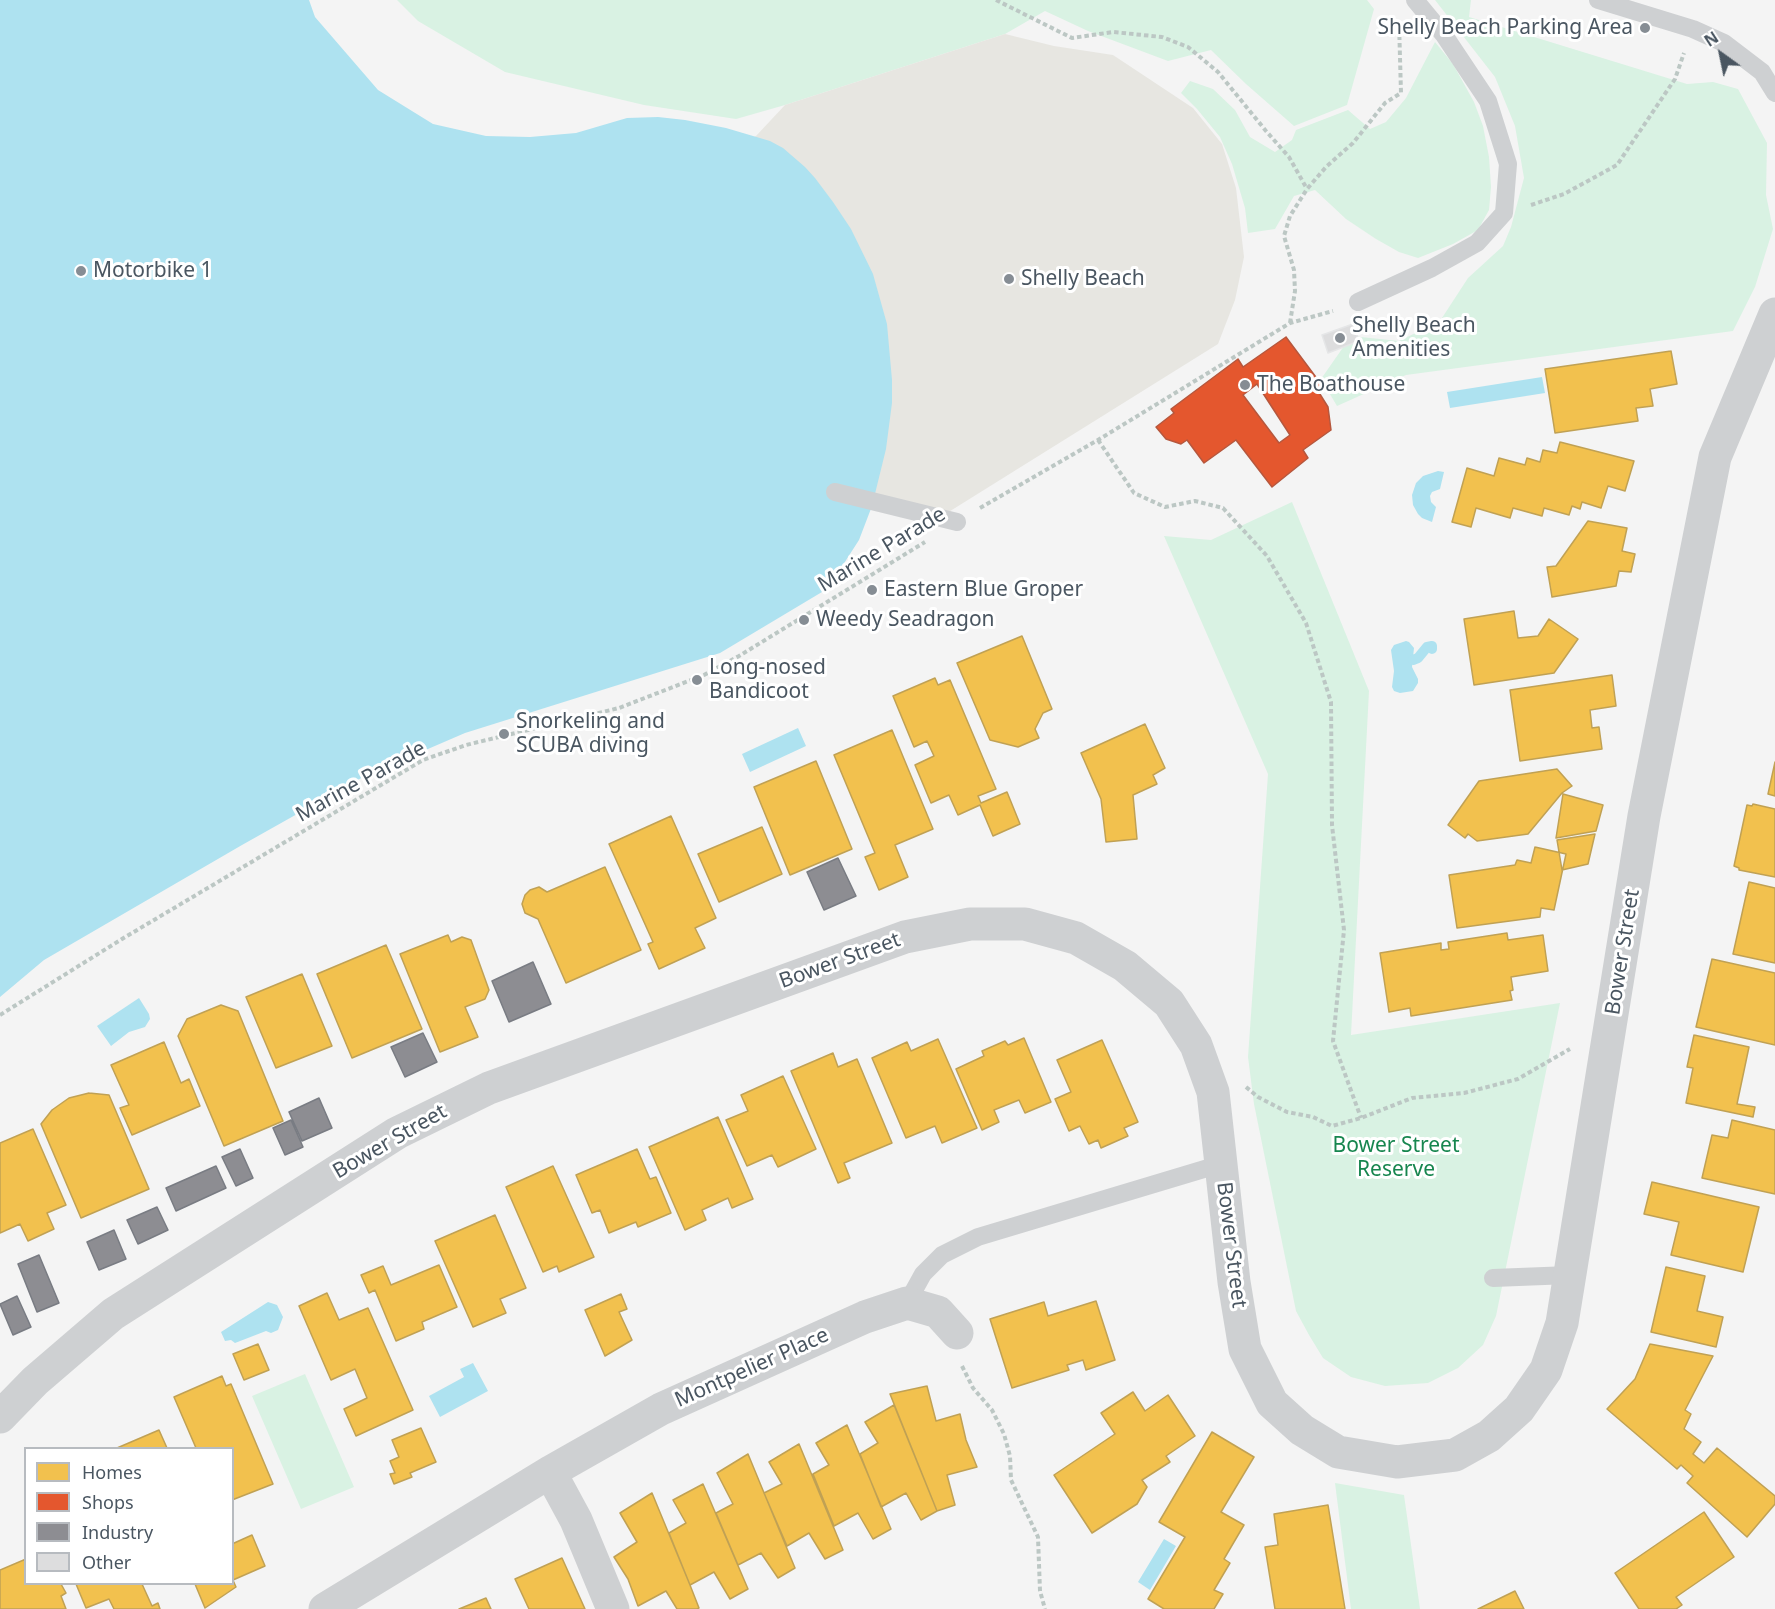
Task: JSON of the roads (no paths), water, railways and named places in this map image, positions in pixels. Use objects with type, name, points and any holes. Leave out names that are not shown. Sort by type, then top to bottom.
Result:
[{"type":"street","name":"Bower Street","points":[[0,1417],[35,1381],[113,1314],[397,1133],[489,1088],[905,937],[970,924],[1025,924],[1076,938],[1125,966],[1168,1004],[1196,1045],[1213,1092],[1234,1282],[1245,1349],[1272,1402],[1302,1430],[1338,1452],[1396,1462],[1455,1455],[1489,1436],[1519,1409],[1546,1370],[1562,1323],[1644,816],[1715,457],[1775,314]]},
{"type":"street","points":[[907,1303],[938,1312],[957,1333]]},
{"type":"street","name":"Montpelier Place","points":[[325,1609],[550,1472],[661,1408],[865,1317],[907,1303]]},
{"type":"street","points":[[550,1472],[576,1520],[613,1609]]},
{"type":"lane","points":[[1358,302],[1432,268],[1477,243],[1504,213],[1508,164],[1488,101],[1444,35],[1415,0]]},
{"type":"lane","points":[[1598,0],[1693,29],[1724,43],[1768,71],[1775,93]]},
{"type":"lane","points":[[835,492],[957,522]]},
{"type":"lane","points":[[907,1303],[923,1274],[942,1254],[978,1237],[1221,1164]]},
{"type":"lane","points":[[1493,1278],[1570,1275]]},
{"type":"water","points":[[0,0],[309,0],[315,17],[378,90],[433,124],[486,136],[530,137],[576,133],[627,118],[658,117],[726,128],[770,141],[783,148],[815,178],[851,229],[873,274],[887,324],[892,403],[886,449],[872,506],[859,540],[841,568],[822,592],[720,653],[465,733],[363,777],[44,960],[0,997]]},
{"type":"water","points":[[1542,377],[1545,393],[1450,408],[1447,392]]},
{"type":"water","points":[[1438,471],[1444,472],[1440,489],[1432,492],[1430,496],[1431,502],[1436,507],[1432,522],[1418,514],[1413,505],[1412,495],[1416,483],[1423,476]]},
{"type":"water","points":[[1406,641],[1414,648],[1412,667],[1418,683],[1413,691],[1400,693],[1394,691],[1392,687],[1394,671],[1391,650],[1394,645]]},
{"type":"water","points":[[798,728],[806,746],[750,772],[742,754]]},
{"type":"water","points":[[139,998],[150,1019],[145,1027],[129,1032],[111,1046],[97,1026]]},
{"type":"water","points":[[268,1302],[277,1305],[283,1317],[278,1330],[271,1333],[266,1331],[235,1343],[231,1340],[225,1341],[221,1332]]},
{"type":"water","points":[[473,1363],[488,1391],[440,1417],[429,1396],[464,1377],[460,1369]]},
{"type":"water","points":[[1164,1539],[1176,1546],[1150,1590],[1138,1582]]},
{"type":"waterway","points":[[1413,660],[1418,658],[1427,647],[1432,646],[1432,649]]},
{"type":"place","name":"Shelly Beach Parking Area","points":[[1645,28]]},
{"type":"place","name":"Motorbike 1","points":[[81,271]]},
{"type":"place","name":"Shelly Beach","points":[[1009,279]]},
{"type":"place","name":"Shelly Beach Amenities","points":[[1340,338]]},
{"type":"place","name":"The Boathouse","points":[[1245,385]]},
{"type":"place","name":"Eastern Blue Groper","points":[[872,590]]},
{"type":"place","name":"Weedy Seadragon","points":[[804,620]]},
{"type":"place","name":"Long-nosed Bandicoot","points":[[697,680]]},
{"type":"place","name":"Snorkeling and SCUBA diving","points":[[504,734]]},
{"type":"park label","name":"Bower Street Reserve","points":[[1396,1158]]}]
